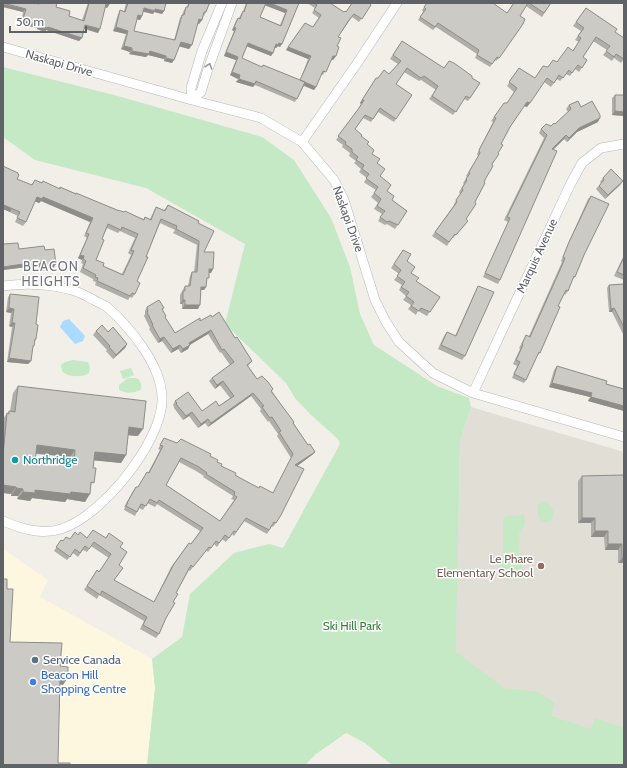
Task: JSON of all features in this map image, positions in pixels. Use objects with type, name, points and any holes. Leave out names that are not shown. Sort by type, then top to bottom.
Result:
[{"type":"street","points":[[192,100],[191,88],[202,51],[222,3]]},
{"type":"street","points":[[192,100],[201,92],[206,72],[232,3]]},
{"type":"street","points":[[302,142],[359,61],[397,3]]},
{"type":"street","name":"Naskapi Drive","points":[[3,47],[261,118],[302,142],[334,180],[344,200],[375,300],[386,322],[399,342],[433,373],[473,393],[624,437]]},
{"type":"street","name":"Marquis Avenue","points":[[473,393],[570,185],[582,163],[601,148],[624,144]]},
{"type":"street","points":[[3,286],[13,284],[44,285],[76,291],[106,306],[132,332],[147,353],[155,369],[162,400],[157,425],[144,451],[110,496],[98,507],[75,523],[61,529],[37,532],[19,528],[3,521]]},
{"type":"shaded area","name":"Le Phare Elementary School","points":[[471,407],[624,452],[624,742],[455,679],[460,441]]},
{"type":"shaded area","name":"Beacon Hill Shopping Centre","points":[[3,549],[48,580],[40,597],[152,659],[155,688],[147,765],[3,765]]},
{"type":"green space","name":"Ski Hill Park","points":[[3,67],[114,95],[262,137],[294,160],[331,218],[350,267],[360,314],[374,345],[437,386],[469,398],[471,407],[460,441],[456,652],[504,688],[538,692],[555,703],[551,715],[591,729],[595,718],[624,728],[624,765],[392,765],[365,743],[346,733],[316,754],[305,765],[147,765],[155,688],[152,659],[182,637],[190,594],[234,553],[269,544],[283,548],[340,444],[338,439],[311,415],[295,398],[286,383],[225,324],[245,244],[146,188],[35,160],[3,137]]},
{"type":"green space","points":[[73,360],[88,362],[90,368],[89,373],[86,375],[71,376],[64,373],[61,365],[65,362]]},
{"type":"green space","points":[[131,368],[134,375],[123,379],[120,371]]},
{"type":"green space","points":[[128,378],[136,378],[141,383],[141,390],[130,393],[119,390],[119,385]]},
{"type":"green space","points":[[543,501],[549,504],[552,509],[553,515],[550,521],[545,522],[540,520],[537,510],[538,505]]},
{"type":"green space","points":[[524,515],[525,524],[519,532],[519,552],[503,553],[503,520],[506,516]]},
{"type":"green space","points":[[523,553],[522,580],[501,580],[498,560],[499,556]]},
{"type":"water","points":[[69,319],[85,336],[83,341],[75,344],[60,327],[63,321]]},
{"type":"building","points":[[3,3],[57,3],[56,7],[70,11],[69,16],[84,21],[89,3],[109,3],[109,5],[106,4],[100,29],[85,25],[82,38],[31,23],[31,21],[23,19],[26,9]]},
{"type":"building","points":[[128,3],[166,3],[164,11],[155,9],[155,11],[144,8],[142,16],[138,15],[134,31],[175,40],[182,15],[184,15],[186,7],[188,7],[189,3],[210,4],[206,12],[204,12],[202,20],[199,19],[192,45],[181,42],[174,60],[150,51],[149,54],[132,51],[132,48],[124,46],[128,31],[116,27],[120,10],[125,12]]},
{"type":"building","points":[[247,3],[266,3],[260,17],[281,26],[287,10],[270,3],[299,3],[282,44],[276,44],[273,53],[248,43],[242,58],[262,67],[263,65],[305,82],[297,99],[256,81],[255,84],[239,79],[240,75],[232,72],[238,57],[226,52],[236,28],[234,27],[238,18],[240,19],[243,11],[244,12]]},
{"type":"building","points":[[314,3],[330,3],[344,12],[346,12],[352,3],[369,3],[371,5],[362,19],[354,14],[349,20],[338,37],[341,38],[337,46],[339,47],[336,56],[333,56],[326,72],[323,71],[316,87],[300,80],[311,56],[288,47],[305,23],[313,27],[321,15],[314,10],[317,5]]},
{"type":"building","points":[[427,3],[493,3],[507,13],[514,3],[528,3],[520,16],[525,19],[523,24],[500,57],[497,57],[492,64],[477,55],[479,50],[438,23],[435,27],[420,17],[426,9],[424,7]]},
{"type":"building","points":[[529,3],[551,3],[544,13]]},
{"type":"building","points":[[586,8],[617,29],[615,32],[624,38],[624,59],[616,54],[614,57],[606,51],[610,46],[596,37],[583,57],[587,60],[582,68],[578,65],[572,73],[569,70],[563,78],[559,75],[554,83],[547,78],[530,103],[527,102],[510,127],[501,144],[503,145],[498,153],[499,154],[492,164],[493,166],[475,202],[476,204],[466,219],[468,221],[449,242],[435,232],[457,202],[456,200],[463,190],[462,188],[467,180],[466,179],[470,173],[469,172],[480,153],[479,150],[496,118],[494,117],[504,103],[507,103],[517,88],[509,82],[519,68],[535,78],[543,66],[548,67],[553,60],[557,62],[568,47],[573,51],[581,38],[578,36],[584,28],[576,22]]},
{"type":"building","points":[[402,41],[444,68],[449,61],[454,63],[480,83],[470,98],[466,96],[456,112],[432,96],[438,86],[424,76],[421,78],[407,68],[396,84],[412,95],[396,119],[380,108],[373,119],[365,115],[355,129],[369,142],[367,144],[374,150],[372,154],[380,159],[377,163],[385,169],[380,176],[391,185],[387,191],[394,196],[392,200],[407,211],[398,225],[389,221],[387,222],[380,217],[385,211],[377,206],[381,199],[374,193],[378,187],[366,178],[369,174],[362,169],[364,165],[356,160],[358,157],[352,152],[352,149],[338,136],[359,108],[364,100],[362,100],[376,78],[378,78],[384,70],[389,74],[401,61],[393,55]]},
{"type":"building","points":[[615,95],[624,95],[624,112],[615,111]]},
{"type":"building","points":[[578,101],[581,107],[592,101],[600,115],[600,118],[579,128],[569,138],[566,135],[552,149],[557,151],[500,280],[485,273],[510,218],[507,217],[547,135],[541,129],[546,124],[551,126],[554,123],[555,124],[571,109],[569,105]]},
{"type":"building","points":[[3,166],[18,173],[19,175],[17,179],[32,185],[35,180],[42,183],[43,181],[60,189],[60,187],[117,210],[125,211],[144,220],[145,217],[151,220],[156,207],[165,211],[168,205],[199,221],[198,223],[214,231],[204,252],[214,252],[213,269],[209,269],[209,278],[207,278],[206,287],[201,287],[200,305],[185,305],[185,300],[183,300],[183,291],[185,291],[185,286],[190,286],[192,272],[197,272],[199,241],[176,229],[177,226],[161,219],[146,257],[148,257],[137,281],[140,283],[135,294],[132,293],[130,296],[97,281],[98,278],[95,277],[96,275],[83,268],[86,261],[83,259],[84,256],[80,255],[89,234],[86,233],[93,218],[43,197],[42,199],[37,197],[26,222],[17,218],[20,212],[4,205],[3,206]],"holes":[[[108,224],[121,230],[122,227],[138,234],[131,250],[134,251],[123,275],[103,266],[104,263],[96,260],[104,240],[102,239]]]},
{"type":"building","points":[[611,169],[623,181],[608,195],[599,186],[604,180],[603,178]]},
{"type":"building","points":[[591,196],[609,204],[568,291],[566,290],[558,306],[560,307],[540,353],[539,352],[526,380],[514,374],[520,362],[516,360],[526,335],[530,337],[565,258],[563,257],[569,242]]},
{"type":"building","points":[[18,243],[19,249],[44,246],[45,250],[54,249],[56,264],[53,264],[53,266],[42,267],[41,263],[37,262],[3,267],[3,244]]},
{"type":"building","points":[[403,250],[411,254],[407,261],[415,267],[411,273],[419,278],[416,281],[440,297],[430,312],[421,308],[419,311],[411,306],[414,302],[406,296],[409,292],[401,287],[405,282],[397,276],[401,270],[394,264]]},
{"type":"building","points":[[624,257],[624,275],[617,272]]},
{"type":"building","points":[[624,284],[624,327],[614,308],[611,309],[609,285]]},
{"type":"building","points":[[478,286],[494,292],[465,356],[441,345],[447,332],[456,336]]},
{"type":"building","points":[[10,294],[39,297],[36,324],[38,325],[31,361],[9,358],[15,323],[12,323],[14,309],[9,308]]},
{"type":"building","points":[[159,300],[164,308],[162,309],[166,316],[165,317],[175,333],[200,318],[200,321],[211,315],[212,317],[219,312],[235,338],[237,337],[252,361],[247,365],[257,379],[262,376],[268,382],[273,389],[271,391],[294,422],[293,423],[308,445],[310,444],[315,452],[295,465],[304,469],[281,515],[269,530],[246,518],[236,532],[234,531],[229,538],[225,535],[219,543],[216,541],[211,548],[209,547],[193,567],[191,565],[176,593],[178,594],[173,602],[175,603],[159,634],[143,625],[147,617],[102,591],[100,595],[87,586],[97,570],[99,572],[111,554],[94,542],[89,549],[85,546],[80,553],[75,549],[70,557],[56,547],[61,540],[63,541],[66,537],[70,539],[75,532],[78,535],[80,532],[87,538],[93,530],[106,538],[109,533],[123,543],[120,547],[127,552],[119,565],[123,568],[114,580],[154,602],[174,564],[189,543],[191,544],[203,528],[159,500],[157,503],[150,499],[146,506],[141,504],[137,512],[126,506],[136,487],[138,487],[147,472],[149,473],[163,446],[160,445],[164,438],[177,443],[181,439],[211,454],[210,456],[222,464],[221,466],[236,473],[235,475],[259,488],[260,486],[273,493],[293,454],[279,432],[281,431],[272,417],[270,418],[262,407],[264,406],[253,393],[211,423],[208,419],[201,424],[192,412],[186,416],[175,401],[188,392],[202,411],[216,401],[219,406],[234,396],[223,381],[217,385],[212,378],[234,362],[224,349],[222,350],[211,330],[189,343],[190,345],[183,349],[180,345],[173,349],[164,337],[160,339],[152,325],[147,312],[147,307]],"holes":[[[181,458],[207,473],[206,474],[235,492],[234,495],[237,497],[220,521],[166,485]]]},
{"type":"building","points":[[102,325],[108,332],[113,327],[127,344],[116,355],[96,331]]},
{"type":"building","points":[[557,366],[607,381],[606,384],[624,389],[624,406],[591,397],[592,393],[552,383]]},
{"type":"building","points":[[18,386],[146,401],[143,429],[129,427],[126,455],[95,452],[93,468],[96,468],[94,483],[91,482],[90,494],[71,492],[70,494],[35,490],[35,493],[23,492],[23,489],[3,485],[3,455],[7,413],[9,414],[9,411],[15,412]],"holes":[[[37,445],[75,450],[74,465],[35,461]]]},
{"type":"building","points":[[624,475],[624,558],[622,558],[622,544],[608,544],[608,531],[595,531],[595,518],[582,518],[582,476]]},
{"type":"building","name":"Beacon Hill Shopping Centre","points":[[3,579],[7,579],[7,589],[13,589],[10,642],[62,643],[60,666],[68,667],[68,673],[67,679],[60,679],[58,763],[70,763],[70,765],[3,765]]},
{"type":"place","name":"Northridge","points":[[15,460]]},
{"type":"place","name":"Le Phare Elementary School","points":[[541,566]]},
{"type":"place","name":"Service Canada","points":[[35,660]]},
{"type":"place","name":"Beacon Hill Shopping Centre","points":[[33,682]]},
{"type":"district","name":"BEACON HEIGHTS","points":[[51,274]]}]
